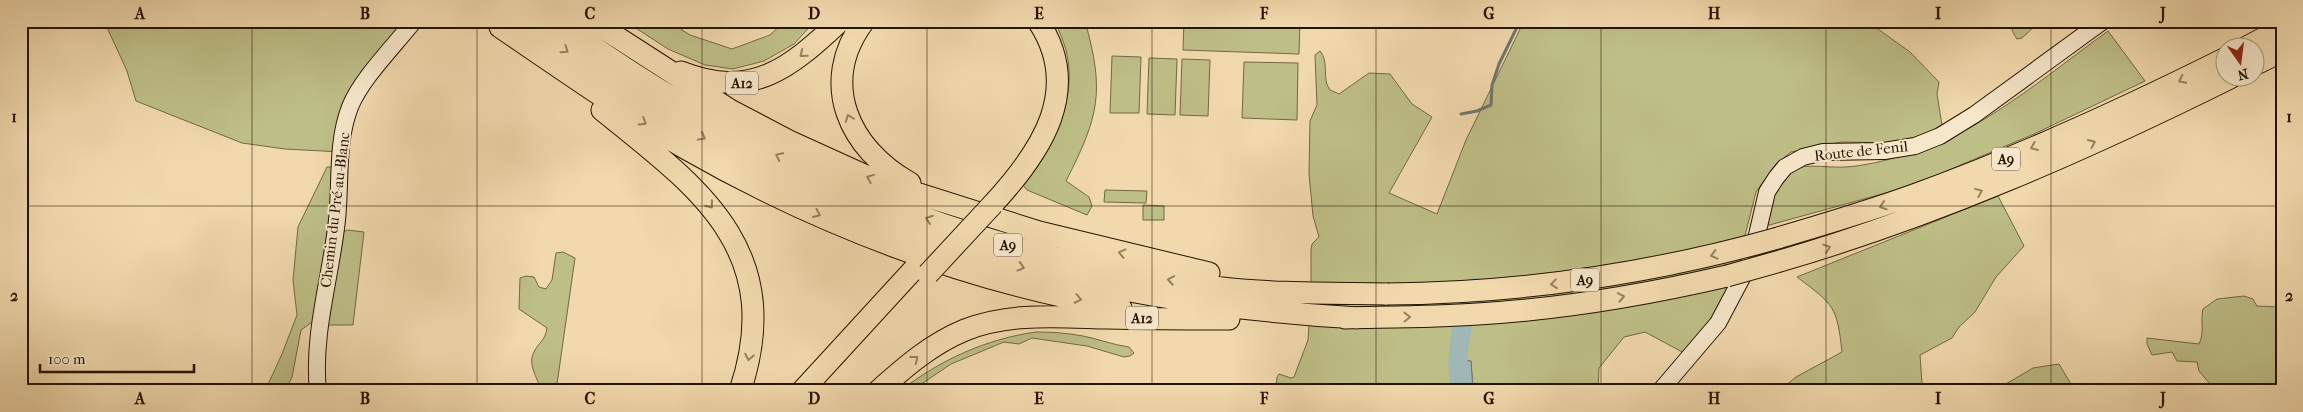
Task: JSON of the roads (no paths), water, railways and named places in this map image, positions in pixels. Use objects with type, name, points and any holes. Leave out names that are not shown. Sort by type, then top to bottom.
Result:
[{"type":"highway","name":"A9","points":[[526,21],[617,85],[701,136],[800,187],[880,221],[968,252],[1082,282],[1197,304],[1288,317],[1461,316],[1564,306],[1675,288],[1780,262],[1887,227],[1980,191],[2150,117],[2216,85]]},
{"type":"highway","name":"A9","points":[[557,21],[660,90],[744,138],[839,184],[912,213],[998,242],[1108,269],[1201,285],[1387,294],[1481,291],[1582,280],[1683,262],[1778,238],[1884,205],[1970,174],[2087,124],[2216,63]]},
{"type":"highway","points":[[592,21],[706,97],[789,141],[875,180],[1039,232],[1169,264],[1289,288]]},
{"type":"highway","name":"A12","points":[[631,48],[694,77],[717,82],[744,82],[764,78],[785,68],[840,21]]},
{"type":"highway","points":[[864,21],[848,51],[842,76],[844,101],[851,125],[864,146],[885,167],[950,204]]},
{"type":"highway","points":[[986,202],[1024,145],[1035,124],[1041,104],[1043,84],[1041,62],[1033,40],[1021,21]]},
{"type":"highway","points":[[817,391],[921,272],[986,202],[1031,159],[1046,134],[1053,115],[1057,94],[1057,72],[1049,42],[1038,21]]},
{"type":"highway","points":[[496,24],[620,108],[704,158],[791,202],[882,241],[941,262],[1012,283],[1108,306],[1167,314],[1288,317]]},
{"type":"highway","points":[[496,24],[685,178],[706,199],[721,220],[735,244],[743,263],[753,310],[751,351],[740,391]]},
{"type":"highway","points":[[2264,38],[2282,28]]},
{"type":"highway","points":[[2266,59],[2282,51]]},
{"type":"highway","points":[[802,391],[921,272]]},
{"type":"highway","name":"A12","points":[[878,391],[934,346],[966,330],[997,321],[1050,317],[1288,317]]},
{"type":"street","name":"Chemin du Pré-au-Blanc","points":[[318,391],[316,369],[317,345],[337,221],[343,132],[350,107],[359,91],[414,21]]},
{"type":"street","name":"Route de Fenil","points":[[1660,391],[1718,323],[1745,272],[1767,192],[1785,168],[1803,157],[1823,152],[1884,151],[1915,146],[1940,136],[1974,115],[2103,21]]},
{"type":"water","points":[[1453,361],[1471,361],[1473,391],[1452,391],[1455,385]]},
{"type":"waterway","points":[[1461,114],[1477,111],[1491,105],[1492,85],[1499,64],[1520,21]]},
{"type":"waterway","points":[[1458,391],[1458,360],[1461,332],[1465,313],[1475,287]]}]
